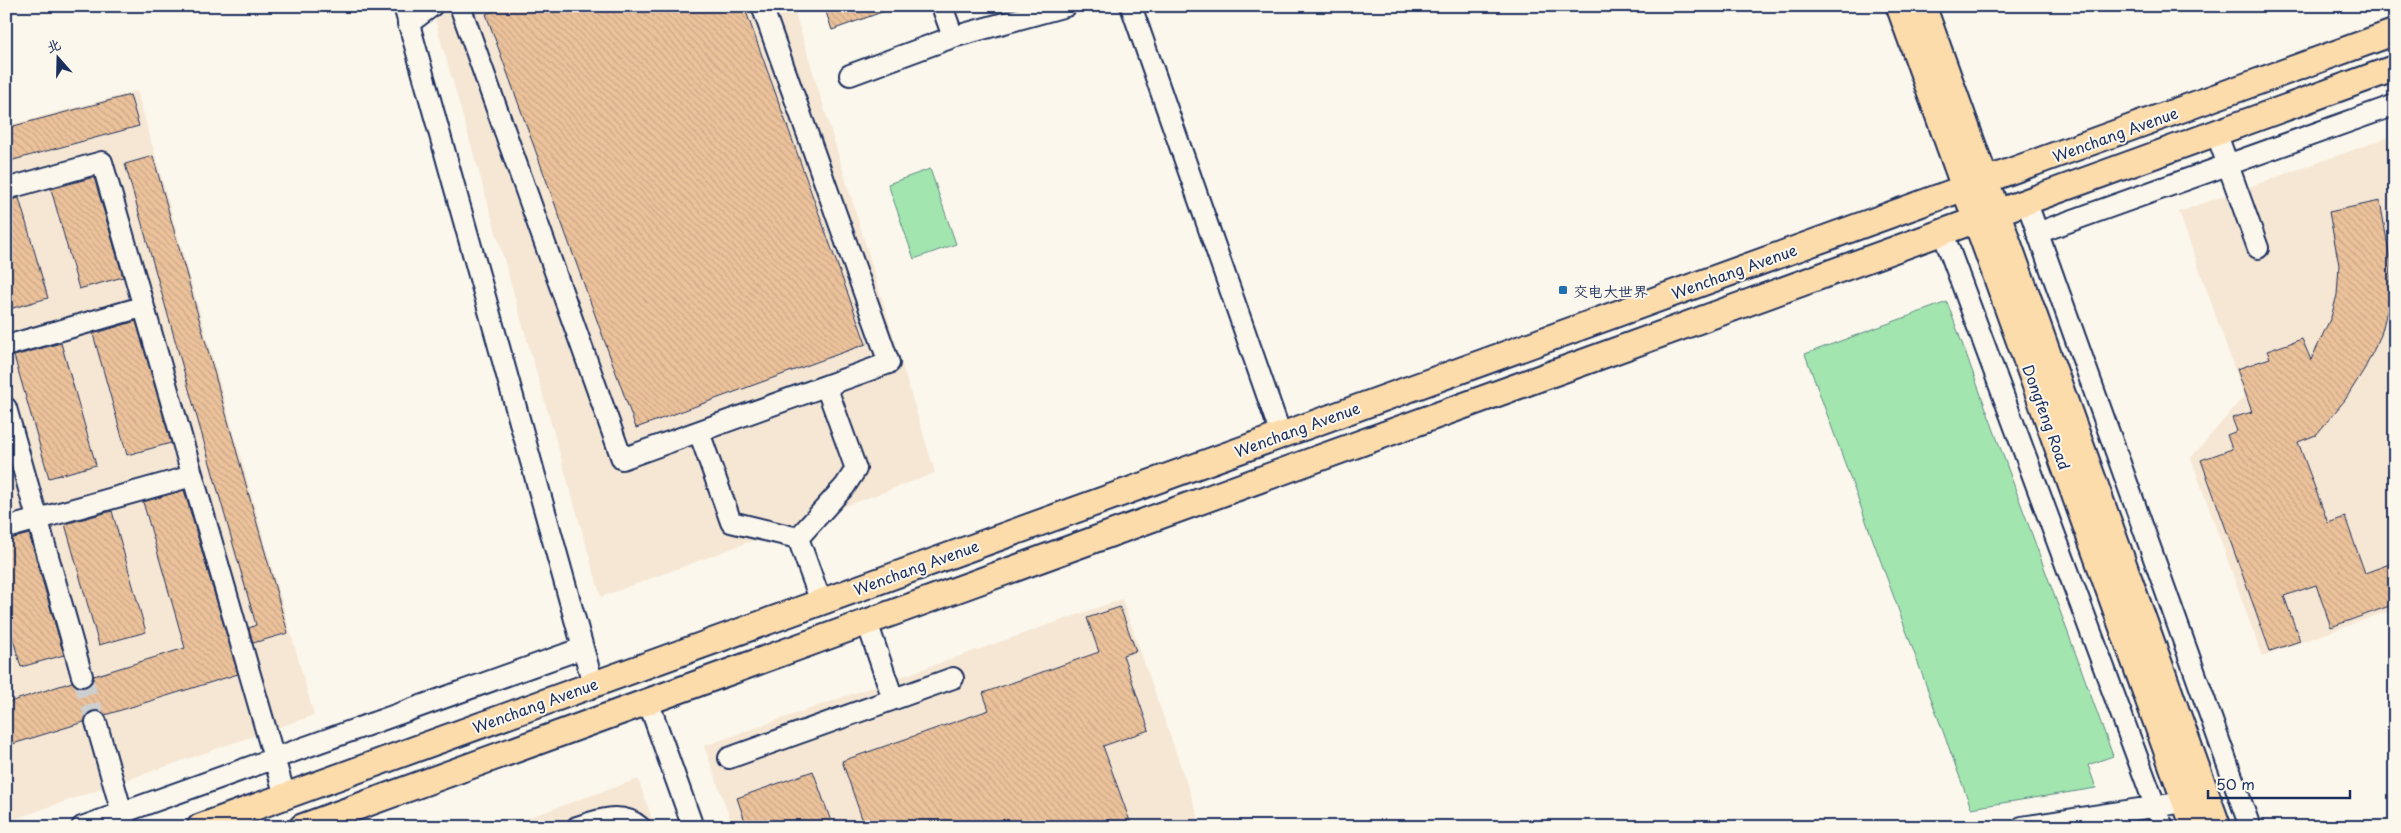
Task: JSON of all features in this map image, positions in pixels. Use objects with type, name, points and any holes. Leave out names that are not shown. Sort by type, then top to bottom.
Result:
[{"type":"main road","name":"Dongfeng Road","points":[[1899,6],[1975,185],[2218,827]]},
{"type":"main road","name":"Dongfeng Road","points":[[1923,6],[1975,185]]},
{"type":"main road","name":"Wenchang Avenue","points":[[200,827],[2395,32]]},
{"type":"main road","points":[[302,827],[2395,68]]},
{"type":"main road","name":"Dongfeng Road","points":[[1987,217],[2194,827]]},
{"type":"street","points":[[432,6],[406,15],[593,684]]},
{"type":"street","points":[[460,6],[622,459],[889,363],[762,6]]},
{"type":"street","points":[[942,6],[953,37]]},
{"type":"street","points":[[850,75],[953,37],[1066,6]]},
{"type":"street","points":[[1131,6],[1281,435]]},
{"type":"street","points":[[2037,233],[2395,105]]},
{"type":"street","points":[[2216,132],[2258,248]]},
{"type":"street","points":[[6,189],[102,162],[142,307],[285,796]]},
{"type":"street","points":[[2026,203],[2250,827]]},
{"type":"street","points":[[1943,233],[2163,827]]},
{"type":"street","points":[[6,346],[142,307]]},
{"type":"street","points":[[798,538],[845,486],[856,469],[826,386]]},
{"type":"street","points":[[6,408],[82,676]]},
{"type":"street","points":[[699,432],[731,522],[798,538]]},
{"type":"street","points":[[6,528],[192,476]]},
{"type":"street","points":[[798,538],[821,602]]},
{"type":"street","points":[[867,622],[892,699]]},
{"type":"street","points":[[82,827],[123,820],[274,758],[583,648]]},
{"type":"street","points":[[729,758],[953,678]]},
{"type":"street","points":[[648,701],[693,827]]},
{"type":"street","points":[[96,722],[123,820]]},
{"type":"street","points":[[2022,827],[2185,802]]},
{"type":"street","points":[[577,827],[595,821],[618,818],[631,819],[640,827]]},
{"type":"shaded area","points":[[431,6],[793,6],[935,473],[601,597]]},
{"type":"shaded area","points":[[137,91],[314,715],[6,822],[6,126]]},
{"type":"shaded area","points":[[2395,135],[2395,609],[2262,656],[2191,458],[2244,396],[2179,212]]},
{"type":"shaded area","points":[[1122,599],[1202,827],[733,827],[704,746]]},
{"type":"shaded area","points":[[638,779],[655,827],[501,827]]},
{"type":"green space","points":[[930,169],[956,244],[914,259],[888,184]]},
{"type":"green space","points":[[1947,302],[2113,756],[2088,765],[2096,788],[1971,808],[1805,354]]},
{"type":"building","points":[[506,6],[744,6],[866,344],[636,428],[486,14]]},
{"type":"building","points":[[824,6],[893,6],[893,8],[832,30]]},
{"type":"building","points":[[130,95],[139,126],[6,162],[6,128]]},
{"type":"building","points":[[153,156],[288,633],[253,643],[249,628],[256,625],[125,164]]},
{"type":"building","points":[[94,177],[123,277],[79,289],[51,189]]},
{"type":"building","points":[[19,198],[48,298],[6,310],[6,201]]},
{"type":"building","points":[[2380,201],[2391,264],[2389,303],[2381,335],[2365,368],[2345,400],[2316,435],[2298,442],[2328,523],[2345,517],[2365,573],[2395,562],[2395,604],[2331,627],[2316,585],[2284,596],[2300,641],[2270,651],[2201,460],[2232,449],[2227,435],[2237,431],[2232,418],[2252,412],[2237,369],[2270,358],[2267,351],[2302,339],[2311,360],[2331,317],[2337,295],[2339,265],[2329,212]]},
{"type":"building","points":[[136,321],[171,443],[127,455],[93,334]]},
{"type":"building","points":[[61,343],[96,465],[49,478],[14,356]]},
{"type":"building","points":[[184,490],[238,674],[105,715],[99,711],[92,711],[87,714],[84,722],[6,746],[6,703],[72,682],[79,687],[86,687],[91,684],[94,676],[185,648],[143,502]]},
{"type":"building","points":[[112,511],[146,632],[99,645],[65,524]]},
{"type":"building","points":[[29,534],[64,655],[21,667],[6,615],[6,540]]},
{"type":"building","points":[[1120,607],[1136,651],[1123,655],[1149,730],[1103,746],[1132,827],[865,827],[842,761],[989,710],[983,693],[1099,652],[1087,618]]},
{"type":"building","points":[[813,771],[833,827],[747,827],[737,798]]},
{"type":"tunnel","points":[[82,676],[96,722]]},
{"type":"place","name":"交电大世界","points":[[1563,290]]}]
